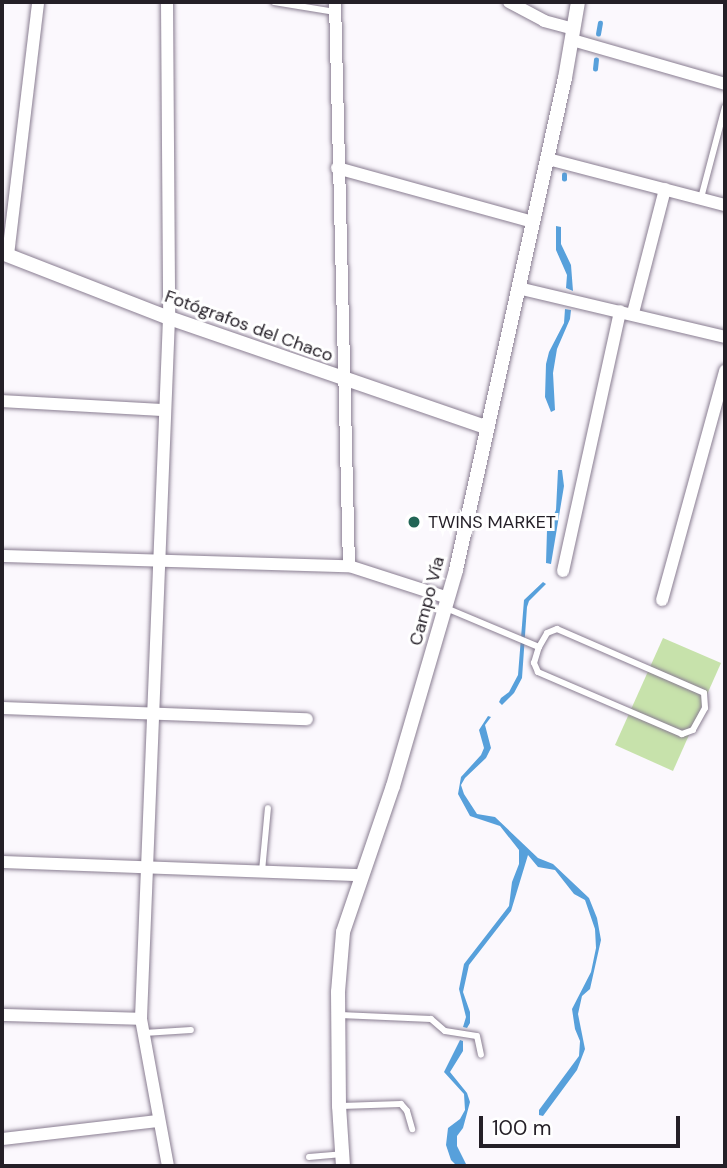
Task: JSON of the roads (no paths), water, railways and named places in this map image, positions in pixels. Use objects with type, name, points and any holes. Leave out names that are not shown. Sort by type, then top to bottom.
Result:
[{"type":"street","points":[[5,254],[38,2]]},
{"type":"street","points":[[167,2],[169,318],[141,1019],[168,1166]]},
{"type":"street","points":[[509,2],[573,34],[725,84]]},
{"type":"street","name":"Campo Vía","points":[[342,1160],[339,1106],[340,949],[393,786],[447,603],[548,159],[578,2]]},
{"type":"street","points":[[335,7],[349,566]]},
{"type":"street","points":[[548,159],[725,205]]},
{"type":"street","points":[[337,168],[533,222]]},
{"type":"street","points":[[563,571],[626,312],[665,189]]},
{"type":"street","name":"Fotógrafos del Chaco","points":[[5,254],[169,318],[486,427]]},
{"type":"street","points":[[518,288],[725,337]]},
{"type":"street","points":[[662,600],[725,370]]},
{"type":"street","points":[[2,401],[164,410]]},
{"type":"street","points":[[2,556],[160,563],[349,566],[447,603]]},
{"type":"street","points":[[2,708],[307,719]]},
{"type":"street","points":[[2,862],[362,875]]},
{"type":"street","points":[[2,1015],[141,1019]]},
{"type":"street","points":[[2,1139],[158,1122]]},
{"type":"lane","points":[[274,2],[335,7]]},
{"type":"lane","points":[[701,198],[725,107]]},
{"type":"lane","points":[[447,603],[539,647]]},
{"type":"lane","points":[[550,631],[564,631],[704,693],[705,708],[693,730],[682,734],[538,672],[534,663],[539,647],[550,631]]},
{"type":"lane","points":[[262,871],[268,808]]},
{"type":"lane","points":[[339,1015],[431,1018],[445,1031],[477,1036],[481,1055]]},
{"type":"lane","points":[[144,1033],[191,1030]]},
{"type":"lane","points":[[339,1106],[401,1104],[407,1111],[412,1129]]},
{"type":"lane","points":[[309,1157],[342,1160]]},
{"type":"water","points":[[556,226],[561,227],[561,244],[571,265],[573,291],[566,288],[567,275],[556,250]]},
{"type":"water","points":[[565,309],[571,310],[570,319],[557,349],[553,373],[555,410],[551,412],[545,397],[546,364],[564,323]]},
{"type":"water","points":[[558,470],[562,470],[564,486],[551,564],[546,563],[547,530],[556,510]]},
{"type":"water","points":[[543,582],[546,584],[529,601],[527,607],[522,678],[514,693],[502,705],[499,702],[501,698],[509,692],[518,675],[524,600]]},
{"type":"water","points":[[488,716],[491,717],[485,725],[491,748],[486,758],[465,778],[461,785],[464,794],[477,814],[495,817],[538,858],[553,864],[589,898],[597,918],[601,940],[590,989],[582,996],[578,1014],[585,1049],[577,1070],[543,1116],[539,1115],[539,1110],[579,1056],[580,1041],[572,1009],[591,972],[596,948],[595,929],[585,900],[574,894],[555,870],[538,867],[528,855],[511,911],[469,965],[463,992],[470,1012],[470,1023],[467,1028],[463,1027],[466,1017],[459,989],[464,964],[509,906],[512,882],[519,864],[519,850],[500,826],[470,816],[458,794],[461,777],[484,748],[479,730]]},
{"type":"water","points":[[460,1040],[463,1041],[463,1051],[450,1072],[467,1093],[470,1102],[463,1128],[457,1136],[457,1146],[467,1166],[457,1166],[451,1160],[446,1145],[448,1128],[460,1119],[465,1110],[464,1094],[444,1072]]},
{"type":"waterway","points":[[598,34],[600,23]]},
{"type":"waterway","points":[[595,69],[596,60]]},
{"type":"place","name":"TWINS MARKET","points":[[414,522]]}]
